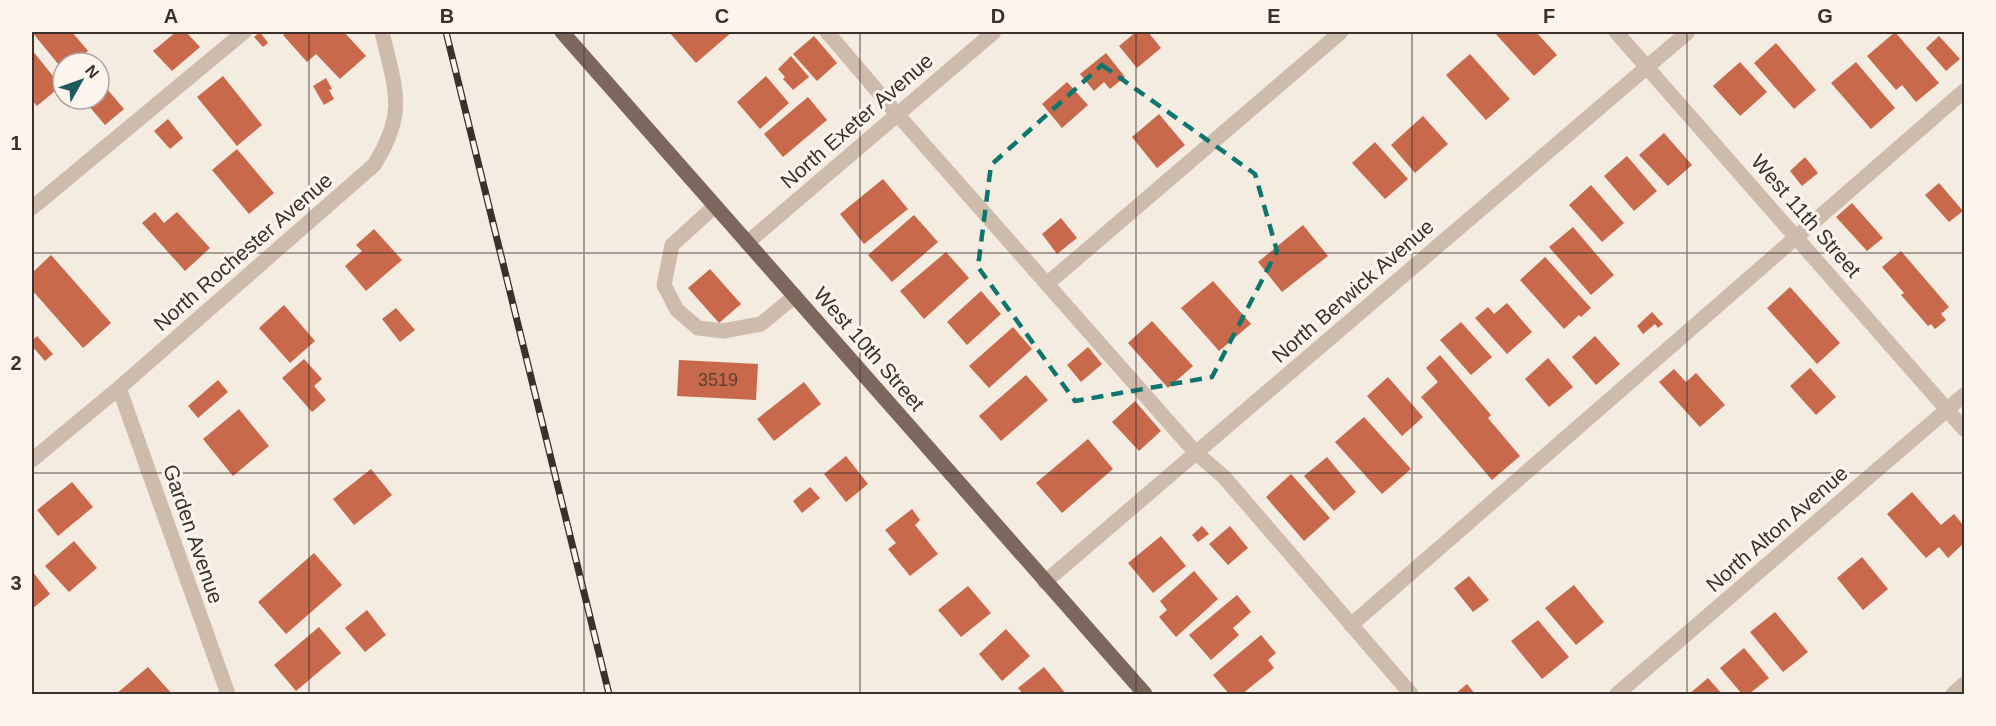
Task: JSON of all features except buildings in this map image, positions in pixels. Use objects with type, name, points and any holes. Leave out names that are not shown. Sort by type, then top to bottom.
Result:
[{"type":"main road","name":"West 10th Street","points":[[562,32],[1145,694]]},
{"type":"street","points":[[32,208],[244,32]]},
{"type":"street","name":"North Rochester Avenue","points":[[32,460],[119,388],[374,165],[389,140],[396,112],[394,80],[382,32]]},
{"type":"street","points":[[827,32],[1196,453],[1224,477],[1411,694]]},
{"type":"street","name":"North Exeter Avenue","points":[[747,243],[994,32]]},
{"type":"street","points":[[1047,284],[1341,32]]},
{"type":"street","name":"West 11th Street","points":[[1616,32],[1965,429]]},
{"type":"street","name":"North Berwick Avenue","points":[[1045,582],[1688,32]]},
{"type":"street","points":[[1351,625],[1965,92]]},
{"type":"street","points":[[715,206],[672,245],[664,285],[677,310],[698,328],[723,331],[760,324],[795,296]]},
{"type":"street","name":"Garden Avenue","points":[[119,388],[228,694]]},
{"type":"street","name":"North Alton Avenue","points":[[1617,694],[1965,395]]},
{"type":"street","points":[[1953,694],[1965,684]]},
{"type":"highlighted area","points":[[1102,65],[1255,174],[1277,251],[1212,377],[1075,401],[978,267],[991,165]]},
{"type":"railway","points":[[446,32],[609,694]]}]
